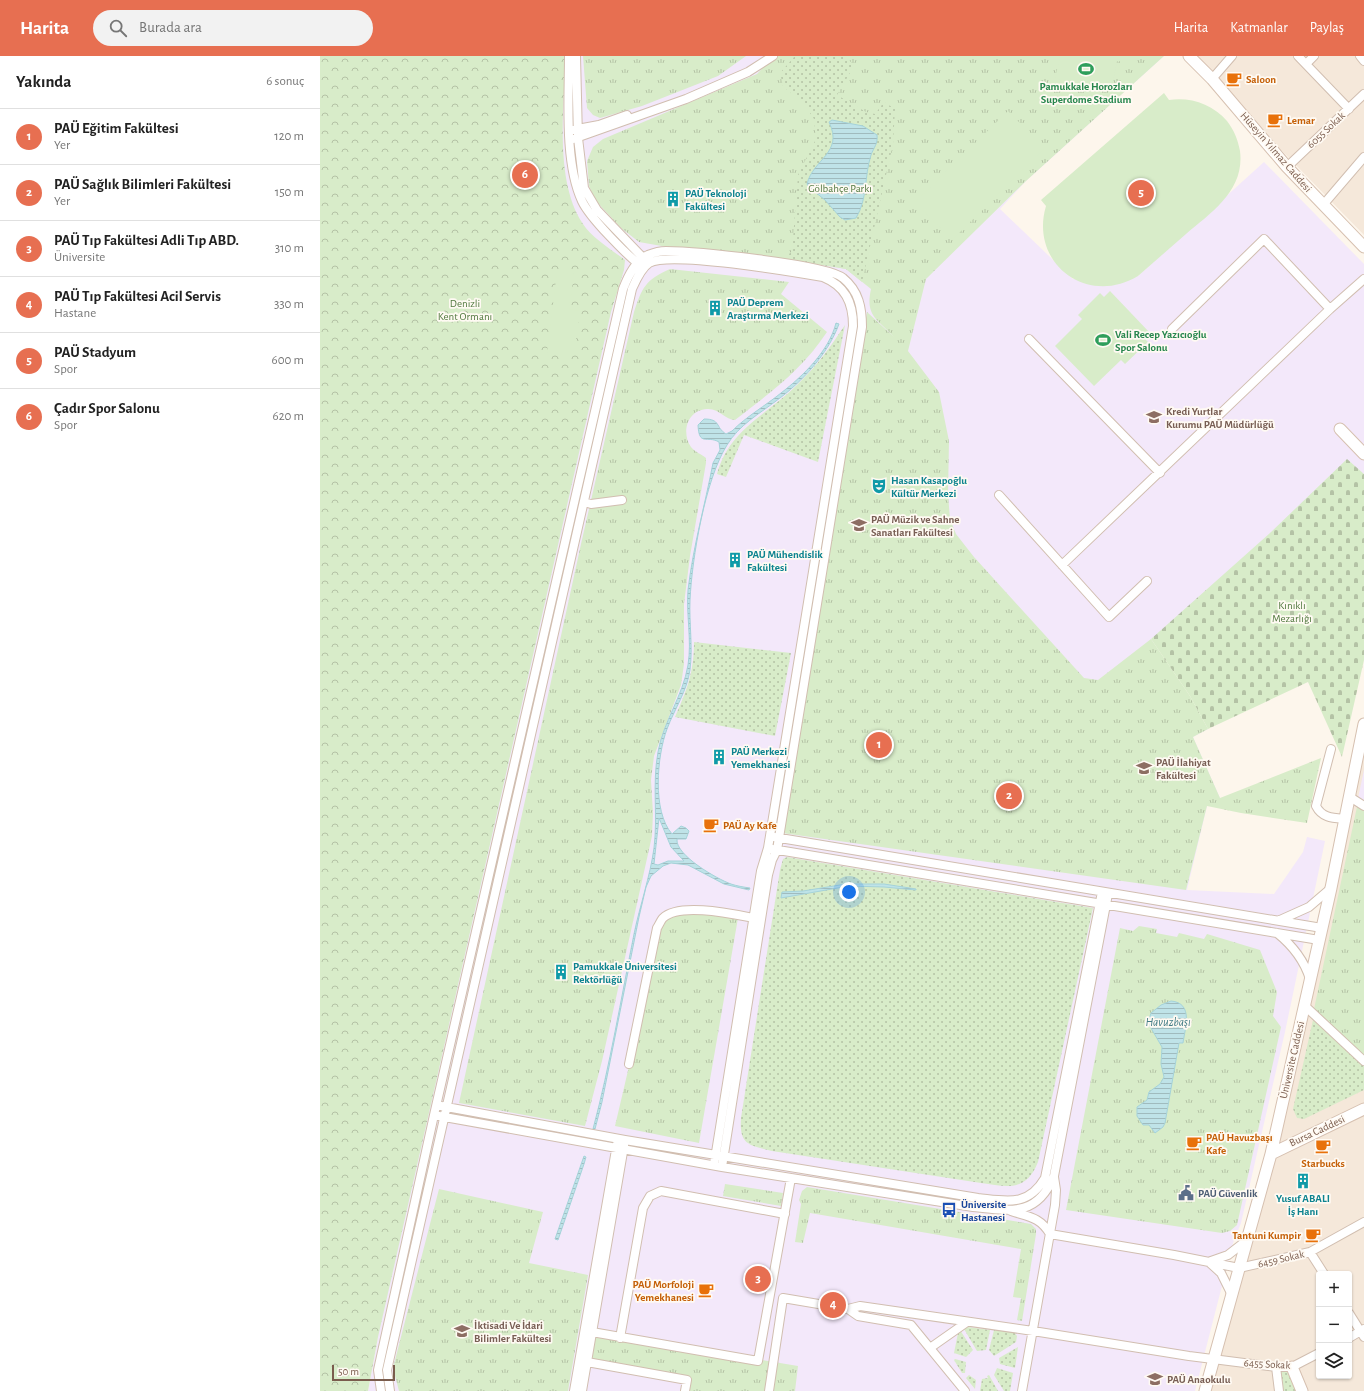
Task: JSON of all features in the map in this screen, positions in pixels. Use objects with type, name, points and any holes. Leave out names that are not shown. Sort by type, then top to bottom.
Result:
[{"type":"main road","name":"Hüseyin Yılmaz Caddesi","points":[[1189,56],[1212,79],[1287,166],[1364,247]]},
{"type":"main road","points":[[1340,429],[1364,454]]},
{"type":"main road","name":"Üniversite Caddesi","points":[[1205,1391],[1212,1360],[1271,1154],[1331,888],[1364,724]]},
{"type":"main road","name":"Bursa Caddesi","points":[[1271,1154],[1364,1109]]},
{"type":"main road","points":[[1292,1367],[1302,1391]]},
{"type":"street","points":[[569,56],[574,134],[584,188],[590,200],[643,263]]},
{"type":"street","points":[[574,134],[576,56]]},
{"type":"street","points":[[574,134],[684,94],[748,66],[765,56]]},
{"type":"street","points":[[574,134],[686,99],[748,72],[773,56]]},
{"type":"street","points":[[1212,79],[1232,56]]},
{"type":"street","points":[[1298,56],[1349,109]]},
{"type":"street","points":[[1306,64],[1314,56]]},
{"type":"street","points":[[1360,56],[1364,61]]},
{"type":"street","name":"6055 Sokak","points":[[1287,166],[1364,94]]},
{"type":"street","points":[[1323,205],[1364,157]]},
{"type":"street","points":[[1172,329],[1264,239],[1330,309]]},
{"type":"street","points":[[381,1391],[378,1370],[434,1115],[623,289],[628,278],[643,263],[664,251],[742,258],[805,266],[832,272],[842,277],[849,284],[856,294],[862,309],[862,327],[777,850],[772,860],[768,875],[718,1166]]},
{"type":"street","points":[[643,263],[666,259],[749,266],[823,277],[834,282],[843,290],[853,314],[853,326],[768,848],[761,871],[720,1156]]},
{"type":"street","points":[[390,1391],[386,1370],[632,289],[643,263]]},
{"type":"street","points":[[1062,565],[1330,309],[1364,279]]},
{"type":"street","points":[[1029,339],[1160,473]]},
{"type":"street","points":[[999,495],[1109,617],[1147,581]]},
{"type":"street","points":[[584,502],[591,504],[622,500]]},
{"type":"street","points":[[822,511],[831,514]]},
{"type":"street","points":[[1331,749],[1316,806],[1319,812],[1330,818],[1345,819]]},
{"type":"street","points":[[1350,797],[1364,806]]},
{"type":"street","points":[[769,836],[1322,928]]},
{"type":"street","points":[[768,848],[1319,940]]},
{"type":"street","points":[[1279,921],[1309,907],[1331,888]]},
{"type":"street","points":[[1010,1211],[1032,1205],[1041,1199],[1047,1191],[1054,1176],[1105,893]]},
{"type":"street","points":[[437,1105],[720,1156],[978,1198],[1012,1202],[1027,1198],[1038,1190],[1045,1178],[1103,904]]},
{"type":"street","points":[[629,1064],[657,928],[664,918],[673,912],[686,909],[754,918]]},
{"type":"street","points":[[1276,932],[1292,947],[1304,965],[1311,980]]},
{"type":"street","points":[[1305,1006],[1364,1061]]},
{"type":"street","points":[[434,1115],[718,1166],[973,1207],[1010,1211],[1037,1219],[1044,1225],[1050,1234],[1239,1268]]},
{"type":"street","points":[[574,1391],[622,1139]]},
{"type":"street","points":[[582,1391],[620,1149]]},
{"type":"street","points":[[1022,1391],[1050,1234],[1056,1190],[1054,1176]]},
{"type":"street","points":[[592,1332],[758,1362],[791,1178]]},
{"type":"street","points":[[620,1338],[642,1208],[650,1196],[661,1191],[785,1214]]},
{"type":"street","name":"6459 Sokak","points":[[1239,1268],[1310,1252],[1364,1222]]},
{"type":"street","points":[[1208,1262],[1223,1258],[1246,1241]]},
{"type":"street","points":[[1310,1252],[1322,1271]]},
{"type":"street","points":[[1208,1262],[1220,1273],[1231,1293]]},
{"type":"street","points":[[769,1391],[783,1298],[848,1309],[858,1316],[911,1325],[965,1391]]},
{"type":"street","name":"6455 Sokak","points":[[848,1309],[860,1306],[1032,1330],[1212,1360],[1276,1367],[1292,1367],[1316,1355]]},
{"type":"street","points":[[1352,1317],[1363,1333],[1352,1337]]},
{"type":"street","points":[[930,1348],[967,1322]]},
{"type":"street","points":[[587,1362],[687,1380],[685,1391]]},
{"type":"street","points":[[1276,1367],[1279,1391]]},
{"type":"shaded area","points":[[320,56],[1164,56],[1026,181],[1000,209],[1073,279],[1138,276],[1264,162],[1364,264],[1364,488],[1151,639],[1208,729],[1193,737],[1220,798],[1207,806],[1187,890],[1274,894],[1303,852],[1307,837],[1325,841],[1285,1032],[1241,1223],[1233,1243],[1195,1391],[368,1391],[378,1337]]},
{"type":"shaded area","points":[[1189,56],[1364,56],[1364,235],[1212,79]]},
{"type":"shaded area","points":[[1364,739],[1364,1391],[1205,1391],[1319,940]]},
{"type":"shaded area","points":[[1364,770],[1364,802],[1358,798]]},
{"type":"green space","name":"Denizli Kent Ormanı","points":[[320,56],[566,56],[563,143],[564,165],[568,187],[574,206],[583,224],[591,234],[625,260],[624,270],[611,312],[378,1337],[368,1391],[320,1391]]},
{"type":"green space","points":[[583,56],[746,56],[718,76],[642,106],[600,118],[593,115],[587,108]]},
{"type":"green space","points":[[774,56],[1164,56],[1026,181],[926,279],[908,351],[939,392],[949,441],[948,494],[950,519],[956,534],[974,557],[1084,678],[1098,680],[1151,639],[1190,696],[1208,729],[1193,737],[1220,798],[1321,758],[1307,823],[1241,813],[1207,806],[1186,890],[782,833],[831,514],[867,312],[894,337],[878,321],[871,311],[871,289],[846,269],[809,262],[673,248],[639,242],[621,228],[595,200],[589,186],[587,161],[593,147],[603,139],[757,74]]},
{"type":"green space","name":"Gölbahçe Parkı","points":[[795,56],[846,56],[854,66],[837,95],[866,112],[875,114],[884,102],[895,109],[893,144],[862,282],[846,269],[790,260],[789,254],[792,251],[798,175],[816,139],[814,119],[806,107],[783,86],[780,73]]},
{"type":"green space","name":"Pamukkale Horozları Superdome Stadium","points":[[1060,56],[1137,56],[1135,64],[1117,61],[1111,91],[1055,79]]},
{"type":"green space","points":[[1164,93],[1169,100],[1177,99],[1193,101],[1208,106],[1221,115],[1232,128],[1240,151],[1240,165],[1232,189],[1216,208],[1138,276],[1119,284],[1100,286],[1082,283],[1066,274],[1054,261],[1046,245],[1043,227],[1046,206],[1041,200]]},
{"type":"green space","points":[[1008,111],[1045,148],[952,240],[915,202]]},
{"type":"green space","points":[[670,269],[789,282],[781,294],[827,332],[796,370],[735,420],[728,418],[715,410],[700,410],[691,418],[686,429],[686,435],[691,447],[706,458],[706,463],[690,556],[684,604],[684,664],[681,685],[654,756],[651,780],[653,813],[652,836],[602,1061],[585,1126],[459,1103],[581,544],[634,312],[642,291],[650,281]]},
{"type":"green space","points":[[557,272],[574,274],[569,309],[580,311],[574,355],[547,352]]},
{"type":"green space","name":"Vali Recep Yazıcıoğlu Spor Salonu","points":[[1110,291],[1150,333],[1144,338],[1148,342],[1125,364],[1121,360],[1094,386],[1055,346],[1082,319],[1078,315],[1100,293],[1104,297]]},
{"type":"green space","points":[[845,325],[818,462],[744,435],[726,477],[717,474],[730,445],[750,424],[785,396],[811,371]]},
{"type":"green space","name":"Kınıklı Mezarlığı","points":[[1347,459],[1364,474],[1364,660],[1342,757],[1308,682],[1208,729],[1190,696],[1151,639],[1270,533]]},
{"type":"green space","points":[[694,642],[791,653],[775,736],[675,717],[689,681],[693,663]]},
{"type":"green space","points":[[1358,802],[1364,806],[1364,1058],[1314,1009]]},
{"type":"green space","points":[[787,857],[1093,908],[1038,1162],[1033,1172],[1022,1183],[1000,1186],[772,1151],[752,1145],[744,1139],[741,1127],[741,1118],[780,870],[783,859]]},
{"type":"green space","points":[[685,909],[738,918],[699,1143],[615,1126],[664,917]]},
{"type":"green space","points":[[1139,926],[1157,929],[1156,933],[1177,937],[1179,933],[1204,939],[1207,934],[1260,950],[1277,992],[1273,1016],[1281,1027],[1237,1225],[1230,1231],[1222,1233],[1066,1210],[1120,928],[1133,931]]},
{"type":"green space","points":[[1313,1020],[1364,1065],[1364,1090],[1304,1119],[1297,1118],[1293,1109]]},
{"type":"green space","points":[[725,1184],[783,1193],[781,1206],[723,1196]]},
{"type":"green space","points":[[807,1187],[1031,1224],[1036,1229],[1036,1234],[1022,1321],[1017,1320],[1021,1298],[1013,1297],[1021,1249],[810,1213],[803,1243],[795,1242],[801,1204],[799,1200],[802,1191]]},
{"type":"green space","points":[[439,1189],[543,1212],[529,1263],[588,1275],[568,1391],[399,1391],[393,1368]]},
{"type":"green space","points":[[968,1327],[990,1330],[986,1350],[977,1351],[964,1329]]},
{"type":"green space","points":[[960,1330],[973,1350],[966,1357],[954,1353]]},
{"type":"green space","points":[[994,1330],[1014,1332],[1017,1336],[1016,1342],[994,1356],[989,1350]]},
{"type":"green space","points":[[592,1332],[798,1366],[795,1391],[685,1391],[687,1380],[587,1362]]},
{"type":"green space","points":[[1018,1347],[1015,1368],[1000,1364],[999,1358]]},
{"type":"green space","points":[[954,1360],[966,1362],[965,1373],[962,1373]]},
{"type":"green space","points":[[1276,1367],[1292,1367],[1302,1391],[1279,1391]]},
{"type":"green space","points":[[997,1368],[1013,1373],[1010,1391],[1004,1391],[994,1375]]},
{"type":"green space","points":[[969,1375],[976,1380],[975,1389],[966,1378]]},
{"type":"green space","points":[[989,1375],[998,1391],[980,1391],[982,1379],[988,1378],[987,1376]]},
{"type":"water","points":[[832,120],[863,126],[877,135],[876,143],[869,163],[862,203],[856,218],[845,220],[840,217],[825,200],[807,184],[810,175],[830,149],[833,141],[833,133],[829,122]]},
{"type":"water","points":[[836,323],[839,324],[828,346],[813,367],[786,393],[750,420],[737,432],[727,445],[719,460],[706,498],[697,542],[691,583],[690,670],[684,692],[667,729],[661,754],[658,783],[661,812],[672,834],[681,826],[689,831],[686,839],[677,839],[678,845],[690,859],[707,872],[731,884],[750,888],[749,890],[724,884],[688,865],[671,863],[663,866],[651,876],[646,887],[639,917],[602,1102],[595,1129],[593,1129],[610,1056],[634,934],[654,848],[655,776],[658,752],[664,730],[682,687],[688,665],[688,590],[690,574],[696,542],[713,463],[720,450],[719,442],[704,439],[700,436],[698,425],[704,419],[709,419],[716,422],[726,434],[732,431],[775,398],[806,371],[821,353],[833,333]],"holes":[[[659,818],[671,847],[684,861],[668,861],[658,865],[654,864]]]},
{"type":"water","points":[[846,884],[884,884],[916,890],[849,886],[781,898],[782,892],[803,891]]},
{"type":"water","name":"Havuzbaşı","points":[[1171,1001],[1183,1006],[1186,1024],[1183,1043],[1179,1043],[1165,1123],[1163,1127],[1155,1133],[1149,1125],[1143,1125],[1137,1116],[1137,1107],[1147,1100],[1149,1092],[1160,1084],[1164,1077],[1161,1064],[1162,1047],[1148,1023],[1151,1013],[1161,1005]]},
{"type":"water","points":[[584,1156],[586,1157],[584,1164],[558,1240],[555,1239]]},
{"type":"place","name":"Pamukkale Horozları Superdome Stadium","points":[[1086,69]]},
{"type":"place","name":"Saloon","points":[[1234,79]]},
{"type":"place","name":"Lemar","points":[[1275,120]]},
{"type":"place","name":"Çadır Spor Salonu","points":[[525,175]]},
{"type":"place","name":"PAÜ Stadyum","points":[[1141,193]]},
{"type":"place","name":"PAÜ Teknoloji Fakültesi","points":[[673,199]]},
{"type":"place","name":"PAÜ Deprem Araştırma Merkezi","points":[[715,308]]},
{"type":"place","name":"Vali Recep Yazıcıoğlu Spor Salonu","points":[[1103,340]]},
{"type":"place","name":"Kredi Yurtlar Kurumu PAÜ Müdürlüğü","points":[[1154,417]]},
{"type":"place","name":"Hasan Kasapoğlu Kültür Merkezi","points":[[879,486]]},
{"type":"place","name":"PAÜ Müzik ve Sahne Sanatları Fakültesi","points":[[859,525]]},
{"type":"place","name":"PAÜ Mühendislik Fakültesi","points":[[735,560]]},
{"type":"place","name":"PAÜ Eğitim Fakültesi","points":[[879,745]]},
{"type":"place","name":"PAÜ Merkezi Yemekhanesi","points":[[719,757]]},
{"type":"place","name":"PAÜ İlahiyat Fakültesi","points":[[1144,768]]},
{"type":"place","name":"PAÜ Sağlık Bilimleri Fakültesi","points":[[1009,796]]},
{"type":"place","name":"PAÜ Ay Kafe","points":[[711,825]]},
{"type":"place","name":"Pamukkale Üniversitesi Rektörlüğü","points":[[561,972]]},
{"type":"place","name":"PAÜ Havuzbaşı Kafe","points":[[1194,1143]]},
{"type":"place","name":"Starbucks","points":[[1323,1146]]},
{"type":"place","name":"Yusuf ABALI İş Hanı","points":[[1303,1181]]},
{"type":"place","name":"PAÜ Güvenlik","points":[[1186,1193]]},
{"type":"place","name":"Üniversite Hastanesi","points":[[949,1210]]},
{"type":"place","name":"Tantuni Kumpir","points":[[1313,1235]]},
{"type":"place","name":"PAÜ Tıp Fakültesi Adli Tıp ABD.","points":[[758,1279]]},
{"type":"place","name":"PAÜ Morfoloji Yemekhanesi","points":[[706,1290]]},
{"type":"place","name":"PAÜ Tıp Fakültesi Acil Servis","points":[[833,1305]]},
{"type":"place","name":"İktisadi Ve İdari Bilimler Fakültesi","points":[[462,1331]]},
{"type":"place","name":"PAÜ Anaokulu","points":[[1155,1379]]}]
